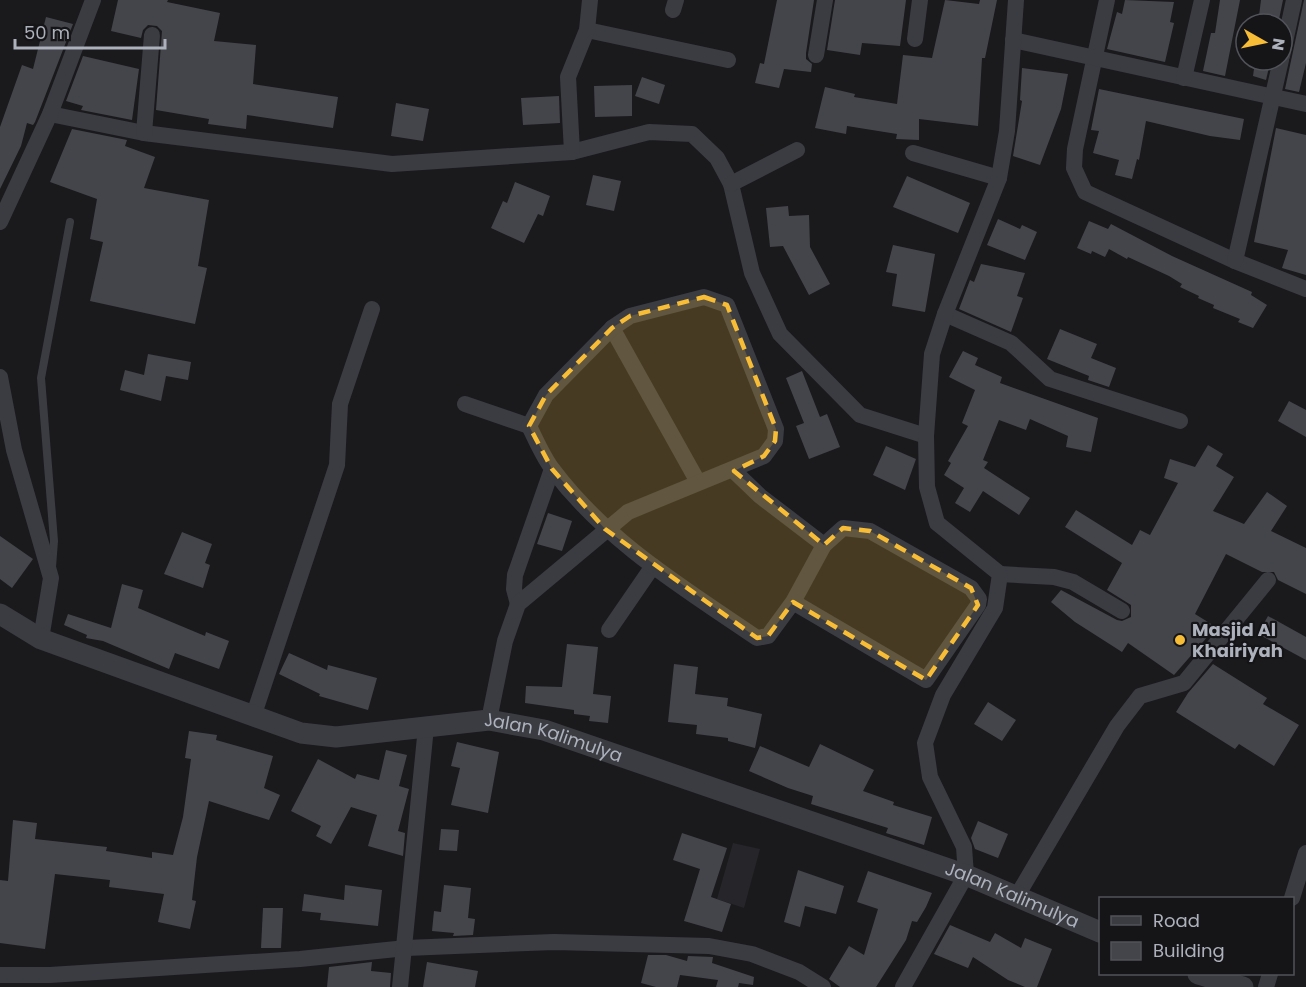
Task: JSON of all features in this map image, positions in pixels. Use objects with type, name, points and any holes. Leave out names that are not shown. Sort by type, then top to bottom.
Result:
[{"type":"street","points":[[0,222],[7,202],[50,114],[93,0]]},
{"type":"street","points":[[572,152],[568,77],[586,30],[590,0]]},
{"type":"street","points":[[816,55],[825,0]]},
{"type":"street","points":[[915,39],[920,0]]},
{"type":"street","points":[[1016,0],[1007,131],[999,178],[945,314],[932,354],[926,436],[927,488],[937,523],[1000,574],[1054,577],[1072,582],[1122,611]]},
{"type":"street","points":[[1107,0],[1096,60],[1075,149],[1074,168],[1085,192],[1235,261],[1306,289]]},
{"type":"street","points":[[1184,78],[1202,0]]},
{"type":"street","points":[[586,30],[728,60]]},
{"type":"street","points":[[144,133],[152,35]]},
{"type":"street","points":[[1013,40],[1096,60],[1306,104]]},
{"type":"street","points":[[1235,261],[1279,72]]},
{"type":"street","points":[[50,114],[144,133],[392,164],[572,152],[649,132],[692,134],[717,158],[731,184],[752,273],[780,334],[860,415],[926,436]]},
{"type":"street","points":[[731,184],[797,150]]},
{"type":"street","points":[[913,153],[999,178]]},
{"type":"street","points":[[489,720],[505,641],[518,604],[628,512],[698,482],[734,471],[764,456],[775,441],[776,429],[727,305],[704,297],[630,316],[612,328],[546,395],[529,426]]},
{"type":"street","points":[[253,717],[337,465],[340,404],[372,309]]},
{"type":"street","points":[[945,314],[1011,343],[1050,379],[1180,421]]},
{"type":"street","points":[[612,328],[698,482]]},
{"type":"street","points":[[0,377],[14,450],[51,578],[41,639]]},
{"type":"street","points":[[465,404],[529,426],[552,469],[605,529],[653,566],[757,638],[768,636],[793,602],[824,545],[843,528],[870,531],[971,588],[979,599],[978,605],[926,680],[793,602]]},
{"type":"street","points":[[518,604],[514,589],[515,575],[552,469]]},
{"type":"street","points":[[734,471],[760,496],[824,545]]},
{"type":"street","points":[[609,630],[653,566]]},
{"type":"street","points":[[903,987],[966,875],[964,847],[930,777],[925,743],[943,695],[995,608],[1000,574]]},
{"type":"street","points":[[1017,896],[1128,711],[1140,696],[1184,683],[1268,580]]},
{"type":"street","name":"Jalan Kalimulya","points":[[0,614],[41,639],[301,733],[336,737],[489,720],[544,730],[966,875],[1099,931]]},
{"type":"street","points":[[400,987],[406,948],[426,727]]},
{"type":"street","points":[[1292,897],[1306,853]]},
{"type":"street","points":[[0,975],[50,981],[406,948],[554,942],[709,946],[752,954],[799,972],[823,987]]},
{"type":"street","points":[[1201,975],[1243,987]]},
{"type":"lane","points":[[51,578],[54,541],[41,378],[70,222]]},
{"type":"highlighted area","points":[[704,297],[727,305],[776,429],[775,441],[764,456],[734,471],[824,545],[843,528],[870,531],[971,588],[978,605],[926,680],[793,602],[768,636],[757,638],[605,529],[552,469],[529,426],[546,395],[612,328],[630,316]]},
{"type":"shaded area","points":[[733,843],[760,849],[744,908],[717,899]]},
{"type":"building","points":[[118,0],[168,0],[167,2],[220,13],[214,41],[256,45],[253,84],[338,97],[333,128],[247,115],[246,129],[208,124],[209,119],[156,110],[162,31],[157,26],[148,25],[143,30],[141,38],[111,31]]},
{"type":"building","points":[[777,0],[814,0],[806,53],[806,59],[812,64],[811,72],[784,69],[779,88],[755,83],[760,63],[764,64]]},
{"type":"building","points":[[835,0],[906,0],[900,46],[862,43],[860,55],[827,50]]},
{"type":"building","points":[[945,0],[979,4],[980,0],[997,0],[985,58],[982,58],[978,126],[919,119],[919,140],[896,139],[897,134],[847,126],[846,134],[815,128],[825,87],[855,94],[854,97],[897,104],[903,55],[932,58]]},
{"type":"building","points":[[1125,0],[1174,2],[1170,22],[1174,23],[1165,62],[1107,49],[1117,12],[1122,14]]},
{"type":"building","points":[[1220,0],[1240,0],[1238,12],[1234,12],[1234,30],[1225,76],[1203,71],[1211,33],[1215,33]]},
{"type":"building","points":[[1261,0],[1283,0],[1280,12],[1260,12]]},
{"type":"building","points":[[1304,0],[1306,0],[1306,63],[1299,92],[1285,89],[1289,72],[1294,72],[1294,47]]},
{"type":"building","points":[[46,17],[73,24],[35,122],[33,125],[27,123],[21,146],[0,189],[0,127],[22,65],[33,69]]},
{"type":"building","points":[[83,56],[139,69],[132,120],[81,110],[83,106],[66,101]]},
{"type":"building","points":[[1022,68],[1068,74],[1061,109],[1040,165],[1013,156],[1022,101],[1020,100]]},
{"type":"building","points":[[1254,72],[1268,72],[1266,80],[1253,76]]},
{"type":"building","points":[[642,77],[665,85],[659,104],[635,96]]},
{"type":"building","points":[[632,85],[632,116],[595,117],[594,86]]},
{"type":"building","points":[[1099,89],[1244,119],[1240,140],[1210,136],[1146,121],[1139,160],[1137,159],[1132,179],[1115,175],[1119,160],[1093,153],[1099,131],[1091,130]]},
{"type":"building","points":[[559,96],[560,123],[523,125],[521,98]]},
{"type":"building","points":[[396,103],[429,109],[423,141],[391,136]]},
{"type":"building","points":[[1276,128],[1306,135],[1306,275],[1282,268],[1288,250],[1254,242]]},
{"type":"building","points":[[72,129],[127,140],[125,146],[155,157],[144,188],[209,200],[198,266],[207,268],[195,324],[90,301],[103,242],[90,239],[97,199],[50,182]]},
{"type":"building","points":[[593,175],[621,181],[614,211],[586,205]]},
{"type":"building","points":[[907,176],[970,203],[958,233],[893,207]]},
{"type":"building","points":[[515,182],[550,196],[543,216],[538,214],[524,243],[491,228],[503,201],[507,203]]},
{"type":"building","points":[[788,206],[789,216],[809,215],[810,247],[830,284],[809,295],[783,246],[770,247],[766,208]]},
{"type":"building","points":[[998,219],[1020,229],[1022,225],[1037,232],[1025,260],[987,245]]},
{"type":"building","points":[[1089,221],[1108,229],[1111,224],[1172,256],[1252,292],[1251,295],[1267,305],[1253,328],[1238,322],[1240,319],[1213,308],[1214,305],[1180,287],[1182,284],[1169,276],[1128,257],[1127,259],[1109,249],[1105,257],[1077,248]]},
{"type":"building","points":[[893,245],[935,254],[925,312],[892,306],[897,274],[886,272]]},
{"type":"building","points":[[981,264],[1025,273],[1017,296],[1023,298],[1011,332],[959,309],[970,280],[974,282]]},
{"type":"building","points":[[1060,329],[1097,344],[1091,358],[1116,368],[1109,387],[1088,380],[1089,376],[1047,359]]},
{"type":"building","points":[[963,351],[978,358],[975,365],[1002,377],[1000,383],[1098,418],[1091,452],[1066,447],[1068,436],[1030,419],[1026,430],[999,420],[983,460],[988,462],[984,468],[1030,498],[1019,515],[983,491],[970,512],[955,503],[964,488],[944,475],[951,463],[948,461],[968,426],[962,423],[975,390],[949,377]]},
{"type":"building","points":[[148,354],[191,362],[188,380],[166,376],[161,401],[120,390],[125,370],[144,375]]},
{"type":"building","points":[[802,371],[820,417],[827,414],[840,447],[809,459],[796,426],[804,423],[786,378]]},
{"type":"building","points":[[1289,401],[1306,410],[1306,437],[1278,421]]},
{"type":"building","points":[[1208,445],[1223,454],[1216,466],[1234,477],[1213,511],[1244,524],[1267,492],[1287,506],[1271,531],[1306,548],[1306,594],[1278,580],[1274,572],[1262,572],[1226,554],[1195,614],[1216,627],[1174,675],[1128,643],[1122,652],[1075,622],[1051,602],[1061,590],[1117,620],[1122,621],[1131,617],[1131,605],[1107,590],[1122,563],[1065,527],[1076,510],[1132,545],[1140,530],[1150,535],[1178,483],[1164,478],[1170,459],[1195,467]]},
{"type":"building","points":[[886,446],[916,459],[905,490],[873,475]]},
{"type":"building","points":[[548,513],[572,521],[562,551],[537,544]]},
{"type":"building","points":[[182,532],[212,544],[205,563],[210,565],[203,588],[164,574]]},
{"type":"building","points":[[0,536],[33,559],[12,588],[0,579]]},
{"type":"building","points":[[122,584],[143,590],[138,608],[205,636],[206,632],[229,641],[219,669],[175,653],[169,669],[103,641],[86,638],[87,635],[64,625],[68,614],[111,628]]},
{"type":"building","points":[[1268,616],[1306,637],[1306,660],[1258,634]]},
{"type":"building","points":[[567,644],[598,647],[593,694],[611,696],[608,723],[589,721],[590,716],[574,714],[574,710],[525,703],[526,686],[562,687]]},
{"type":"building","points":[[289,653],[327,670],[328,665],[377,678],[368,710],[319,696],[320,694],[279,674]]},
{"type":"building","points":[[674,664],[698,667],[695,694],[728,698],[727,706],[762,714],[755,748],[728,741],[728,738],[696,734],[697,725],[668,722]]},
{"type":"building","points":[[1213,664],[1267,698],[1263,704],[1299,725],[1274,766],[1239,744],[1235,749],[1176,712],[1188,693]]},
{"type":"building","points":[[988,702],[1016,720],[1002,741],[974,724]]},
{"type":"building","points":[[189,731],[217,735],[216,740],[273,756],[264,788],[280,795],[269,820],[209,801],[197,857],[192,900],[196,901],[190,929],[158,922],[164,894],[109,887],[110,880],[55,874],[45,949],[0,943],[0,880],[8,881],[13,820],[37,823],[35,839],[107,847],[106,851],[152,858],[152,852],[173,855],[183,817],[191,759],[185,758]]},
{"type":"building","points":[[457,742],[499,752],[488,813],[451,805],[460,768],[451,766]]},
{"type":"building","points":[[820,744],[874,770],[863,791],[894,802],[893,805],[932,817],[924,845],[886,833],[888,828],[811,804],[813,796],[749,771],[760,746],[809,767]]},
{"type":"building","points":[[386,750],[407,755],[399,786],[409,789],[398,831],[405,833],[403,856],[368,846],[377,815],[351,807],[331,844],[316,836],[321,826],[291,811],[318,759],[355,779],[357,774],[379,780]]},
{"type":"building","points":[[978,821],[1008,834],[998,858],[975,849],[971,838]]},
{"type":"building","points":[[441,829],[459,830],[457,851],[439,850]]},
{"type":"building","points":[[682,833],[727,848],[711,897],[731,904],[722,932],[684,921],[700,869],[673,860]]},
{"type":"building","points":[[798,870],[844,886],[836,914],[805,906],[800,927],[784,922]]},
{"type":"building","points":[[868,871],[932,893],[917,922],[912,921],[906,940],[876,987],[840,987],[829,979],[849,946],[864,955],[878,909],[857,902]]},
{"type":"building","points":[[345,885],[382,890],[378,926],[320,920],[321,913],[302,911],[304,894],[344,900]]},
{"type":"building","points":[[444,885],[471,888],[468,918],[475,919],[473,935],[453,936],[454,933],[432,931],[434,911],[441,912]]},
{"type":"building","points":[[263,908],[283,908],[281,948],[261,948]]},
{"type":"building","points":[[950,925],[990,942],[995,933],[1021,948],[1025,938],[1052,949],[1037,987],[1025,987],[1008,980],[973,957],[968,968],[934,954]]},
{"type":"building","points":[[648,955],[666,955],[687,961],[688,956],[713,957],[712,963],[754,977],[753,985],[739,983],[738,987],[716,987],[718,980],[680,975],[677,987],[656,987],[641,983]]},
{"type":"building","points":[[372,962],[371,971],[391,973],[390,987],[327,987],[329,967]]},
{"type":"building","points":[[427,962],[478,971],[475,987],[423,987]]},
{"type":"place","name":"Masjid Al Khairiyah","points":[[1180,640]]}]
